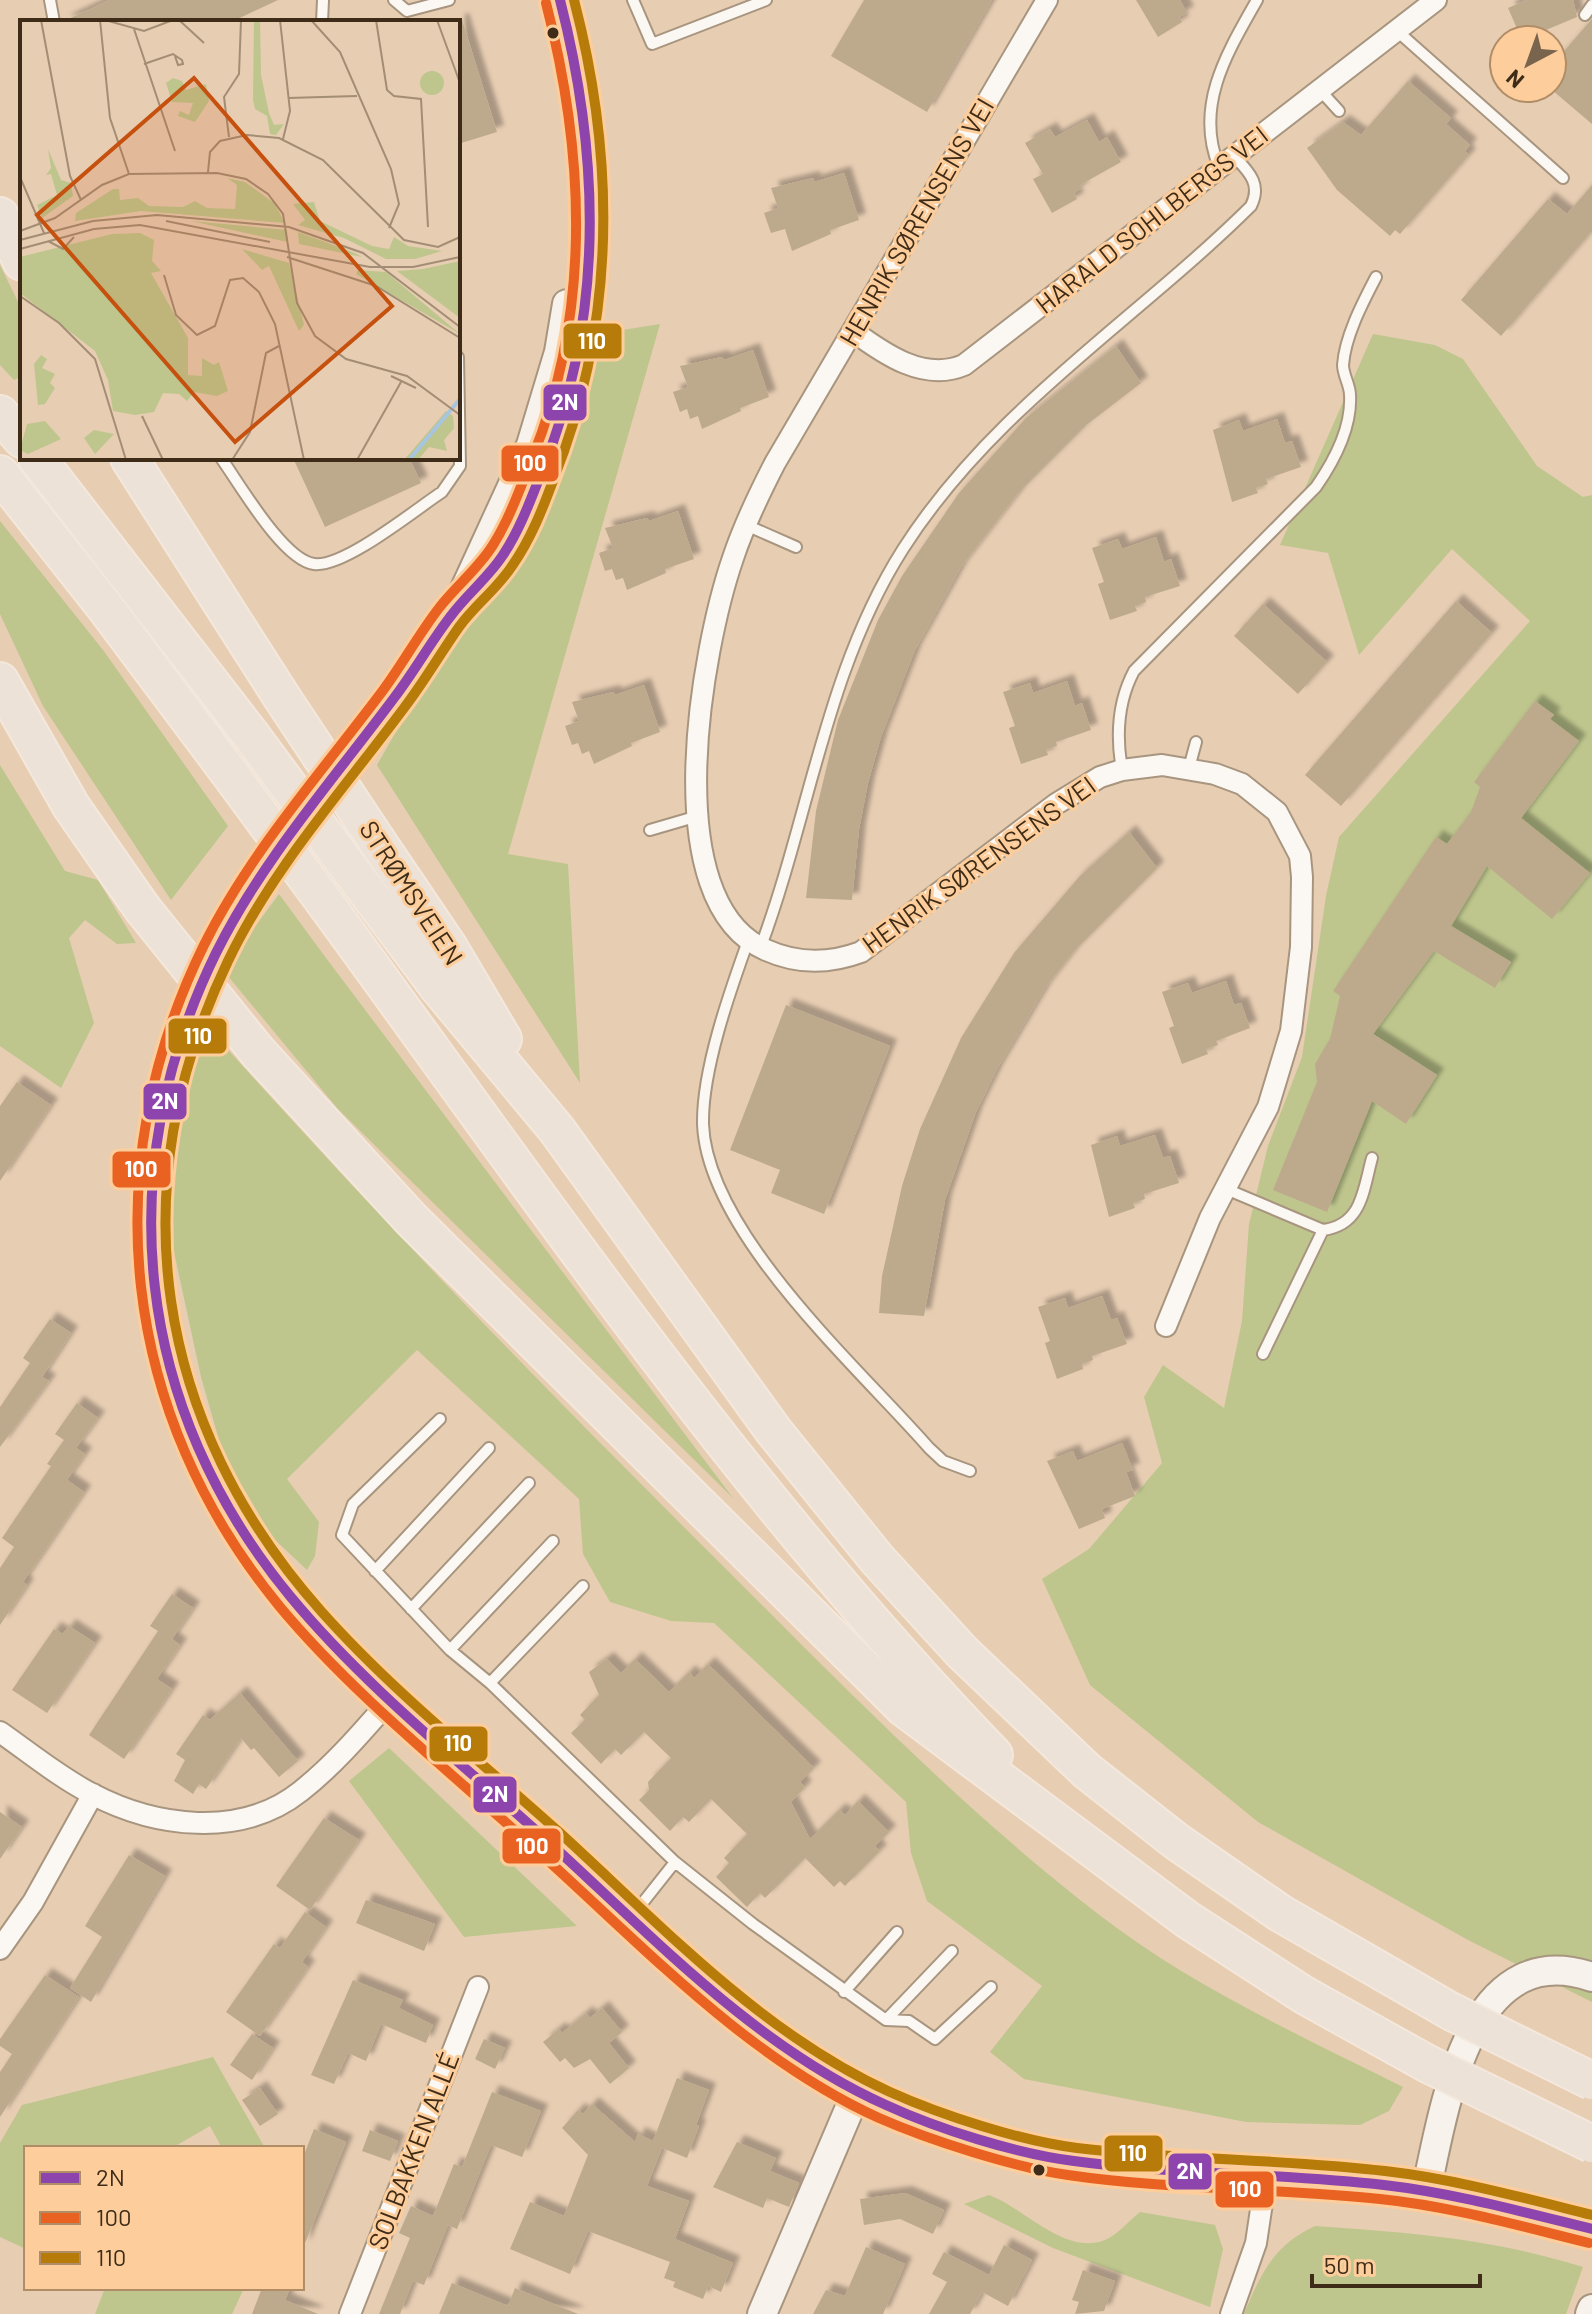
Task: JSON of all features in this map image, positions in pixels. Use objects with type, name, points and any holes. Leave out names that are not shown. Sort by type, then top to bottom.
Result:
[{"type":"highway","points":[[0,216],[20,258]]},
{"type":"highway","points":[[0,414],[20,437]]},
{"type":"highway","points":[[39,460],[251,735],[438,987],[557,1130],[773,1430],[877,1559],[1006,1697],[1087,1771],[1230,1879],[1331,1945],[1452,2012],[1592,2081]]},
{"type":"highway","name":"STRØMSVEIEN","points":[[130,460],[281,696],[448,946],[557,1130]]},
{"type":"highway","points":[[0,474],[227,770],[735,1459],[890,1644],[1066,1827]]},
{"type":"highway","points":[[0,681],[71,806],[142,908],[258,1052],[411,1219],[838,1646],[904,1708],[1066,1827],[1146,1891],[1241,1955],[1428,2064],[1592,2144]]},
{"type":"main road","points":[[457,606],[531,445],[559,352],[568,302],[573,160],[564,87],[541,0]]},
{"type":"main road","points":[[560,0],[580,76],[592,159],[591,257],[578,360],[551,455],[497,563],[457,606],[410,676],[252,889],[229,929],[189,1014],[168,1081],[152,1189],[151,1244],[157,1308],[174,1384],[204,1465],[248,1543],[274,1579],[337,1649],[756,2027],[857,2091],[945,2127],[1034,2154],[1109,2166],[1426,2191],[1507,2206],[1592,2229]]},
{"type":"main road","points":[[1426,2191],[1466,2040],[1486,2006],[1535,1975],[1570,1973],[1592,1977]]},
{"type":"main road","points":[[762,2314],[857,2091]]},
{"type":"street","name":"HENRIK SØRENSENS VEI","points":[[1047,0],[775,463],[746,525],[716,617],[700,703],[698,816],[703,858],[718,907],[754,944],[802,962],[842,960],[861,952],[1056,804],[1100,777],[1122,770],[1162,765],[1189,768],[1242,784],[1277,812],[1300,856],[1302,877],[1300,961],[1288,1043],[1268,1107],[1210,1218],[1166,1326]]},
{"type":"street","name":"HARALD SOHLBERGS VEI","points":[[853,331],[919,368],[957,368],[1436,0]]},
{"type":"street","points":[[0,1732],[93,1794],[163,1821],[229,1823],[273,1808],[300,1792],[391,1699]]},
{"type":"street","points":[[0,1949],[33,1902],[93,1794]]},
{"type":"street","name":"SOLBAKKEN ALLÉ","points":[[350,2314],[478,1987]]},
{"type":"street","points":[[1231,2314],[1256,2243],[1266,2176]]},
{"type":"lane","points":[[50,0],[54,20]]},
{"type":"lane","points":[[322,20],[323,0]]},
{"type":"lane","points":[[394,0],[407,11],[449,0]]},
{"type":"lane","points":[[633,0],[652,44],[766,0]]},
{"type":"lane","points":[[970,1471],[943,1461],[929,1448],[793,1298],[726,1201],[707,1158],[703,1122],[706,1091],[728,996],[784,885],[823,730],[846,666],[903,549],[947,489],[999,430],[1098,338],[1251,206],[1257,190],[1255,181],[1227,162],[1210,145],[1208,112],[1222,62],[1257,0]]},
{"type":"lane","points":[[1585,15],[1592,5]]},
{"type":"lane","points":[[1396,30],[1563,178]]},
{"type":"lane","points":[[1319,89],[1339,111]]},
{"type":"lane","points":[[1122,770],[1118,749],[1120,715],[1123,695],[1134,671],[1316,487],[1332,464],[1342,440],[1351,394],[1343,366],[1350,337],[1376,277]]},
{"type":"lane","points":[[223,460],[292,552],[313,564],[337,561],[442,492],[453,480],[460,460]]},
{"type":"lane","points":[[746,525],[796,547]]},
{"type":"lane","points":[[1189,768],[1196,742]]},
{"type":"lane","points":[[650,830],[698,816]]},
{"type":"lane","points":[[1226,1189],[1323,1230],[1340,1228],[1350,1221],[1372,1158]]},
{"type":"lane","points":[[1263,1354],[1323,1230]]},
{"type":"lane","points":[[440,1419],[353,1504],[342,1535],[450,1650],[490,1683],[675,1862],[844,1992],[886,2020],[909,2021],[935,2039],[991,1987]]},
{"type":"lane","points":[[375,1571],[489,1448]]},
{"type":"lane","points":[[411,1609],[529,1483]]},
{"type":"lane","points":[[450,1650],[553,1541]]},
{"type":"lane","points":[[490,1683],[583,1586]]},
{"type":"lane","points":[[631,1917],[675,1862]]},
{"type":"lane","points":[[844,1992],[897,1932]]},
{"type":"lane","points":[[886,2020],[952,1951]]},
{"type":"green space","points":[[0,265],[20,306],[20,377],[14,380],[0,365]]},
{"type":"green space","points":[[660,324],[508,854],[568,864],[580,1083],[377,765],[578,413],[604,333]]},
{"type":"green space","points":[[1373,334],[1435,345],[1463,359],[1537,466],[1583,497],[1592,495],[1592,2002],[1468,1940],[1258,1822],[1090,1685],[1042,1579],[1089,1549],[1162,1463],[1144,1397],[1163,1365],[1224,1408],[1242,1321],[1249,1224],[1268,1146],[1302,1057],[1326,896],[1339,837],[1530,621],[1452,549],[1359,655],[1328,553],[1280,545]]},
{"type":"green space","points":[[0,521],[103,650],[228,826],[171,900],[43,706],[0,614]]},
{"type":"green space","points":[[0,765],[65,871],[98,880],[136,943],[117,944],[85,920],[69,938],[94,1023],[61,1088],[0,1046]]},
{"type":"green space","points":[[279,894],[733,1498],[338,1109],[223,970]]},
{"type":"green space","points":[[197,1015],[518,1359],[808,1651],[949,1787],[1098,1914],[1170,1964],[1246,2008],[1403,2087],[1389,2111],[1360,2125],[1246,2122],[1024,2079],[990,2052],[1042,1986],[927,1901],[911,1853],[906,1802],[714,1623],[671,1621],[610,1602],[583,1554],[579,1499],[417,1350],[287,1479],[319,1522],[315,1556],[307,1570],[273,1538],[223,1454],[201,1377],[160,1187]]},
{"type":"green space","points":[[389,1748],[577,1926],[464,1937],[349,1781]]},
{"type":"green space","points":[[213,2057],[264,2146],[221,2146],[210,2126],[175,2146],[24,2146],[24,2248],[0,2237],[0,2143],[22,2105]]},
{"type":"green space","points":[[989,2195],[1060,2236],[1090,2243],[1105,2240],[1140,2212],[1215,2225],[1223,2249],[1210,2307],[1053,2248],[964,2204]]},
{"type":"green space","points":[[1315,2226],[1483,2243],[1583,2267],[1566,2314],[1244,2314],[1270,2262],[1289,2242]]},
{"type":"green space","points":[[104,2290],[243,2290],[232,2314],[95,2314]]},
{"type":"building","points":[[109,0],[278,0],[235,20],[66,20]]},
{"type":"building","points":[[864,0],[992,0],[927,112],[831,56]]},
{"type":"building","points":[[1136,0],[1180,0],[1187,13],[1179,17],[1182,22],[1158,37]]},
{"type":"building","points":[[1526,0],[1573,0],[1577,17],[1560,24],[1515,24],[1508,8]]},
{"type":"building","points":[[1592,19],[1592,124],[1568,104],[1568,47]]},
{"type":"building","points":[[460,20],[497,132],[460,143]]},
{"type":"building","points":[[1408,81],[1451,118],[1446,124],[1470,145],[1465,151],[1469,155],[1400,234],[1395,230],[1390,236],[1337,190],[1307,148],[1343,122],[1361,135]]},
{"type":"building","points":[[1087,120],[1099,142],[1107,137],[1121,162],[1080,185],[1082,188],[1074,193],[1077,199],[1052,213],[1033,179],[1043,174],[1025,143],[1050,129],[1055,137]]},
{"type":"building","points":[[844,173],[859,220],[830,230],[831,234],[792,251],[785,229],[771,233],[764,213],[778,208],[771,188],[813,178],[814,182]]},
{"type":"building","points":[[1592,185],[1592,231],[1501,336],[1461,300],[1548,199],[1567,214]]},
{"type":"building","points":[[1116,346],[1141,383],[1085,426],[1019,492],[961,567],[915,650],[881,737],[868,783],[859,829],[852,900],[806,898],[816,811],[838,720],[878,620],[902,576],[959,493],[1026,418]]},
{"type":"building","points":[[753,350],[769,397],[740,408],[741,411],[702,429],[698,416],[690,419],[687,409],[680,412],[673,392],[688,387],[680,366],[722,357],[724,360]]},
{"type":"building","points":[[1277,419],[1285,443],[1292,441],[1301,467],[1266,479],[1268,484],[1256,488],[1258,493],[1232,502],[1213,430],[1239,420],[1243,431]]},
{"type":"building","points":[[294,460],[410,460],[421,483],[325,527]]},
{"type":"building","points":[[678,511],[694,559],[665,569],[666,573],[627,590],[623,578],[616,580],[612,569],[605,571],[599,553],[613,548],[605,528],[647,518],[649,521]]},
{"type":"building","points":[[1156,537],[1164,562],[1171,559],[1180,586],[1145,597],[1146,602],[1135,606],[1137,611],[1110,620],[1098,584],[1104,582],[1092,548],[1118,539],[1122,549]]},
{"type":"building","points":[[1456,601],[1492,633],[1341,806],[1305,775]]},
{"type":"building","points":[[1263,604],[1327,662],[1298,694],[1234,636]]},
{"type":"building","points":[[1067,681],[1075,706],[1082,703],[1091,730],[1056,742],[1057,746],[1046,749],[1048,755],[1021,764],[1009,728],[1015,726],[1003,692],[1030,683],[1033,693]]},
{"type":"building","points":[[644,685],[660,732],[631,743],[632,746],[594,764],[589,751],[582,754],[578,743],[572,745],[565,726],[579,721],[572,702],[613,692],[615,695]]},
{"type":"building","points":[[1535,701],[1554,715],[1550,719],[1579,741],[1521,818],[1590,873],[1552,919],[1487,866],[1451,926],[1511,962],[1495,988],[1434,951],[1373,1034],[1437,1075],[1406,1124],[1372,1101],[1327,1212],[1273,1190],[1317,1082],[1315,1064],[1330,1039],[1340,996],[1333,991],[1436,837],[1447,844],[1471,812],[1480,787],[1474,782]]},
{"type":"building","points":[[1129,832],[1157,868],[1074,951],[1045,988],[997,1069],[976,1112],[945,1200],[924,1316],[879,1313],[882,1276],[902,1186],[920,1129],[961,1038],[1014,953],[1080,876]]},
{"type":"building","points":[[1226,981],[1234,1005],[1241,1003],[1250,1028],[1216,1041],[1218,1045],[1206,1049],[1208,1054],[1182,1064],[1169,1028],[1174,1026],[1162,992],[1188,983],[1192,993]]},
{"type":"building","points":[[786,1005],[890,1046],[824,1214],[771,1193],[780,1170],[730,1150]]},
{"type":"building","points":[[17,1082],[51,1105],[0,1181],[0,1106]]},
{"type":"building","points":[[1155,1135],[1163,1158],[1170,1156],[1179,1183],[1144,1194],[1145,1199],[1133,1203],[1135,1208],[1109,1217],[1091,1145],[1117,1136],[1120,1146]]},
{"type":"building","points":[[1102,1296],[1111,1320],[1117,1318],[1127,1344],[1092,1356],[1093,1360],[1082,1364],[1083,1369],[1057,1379],[1045,1343],[1050,1341],[1038,1307],[1065,1298],[1068,1308]]},
{"type":"building","points":[[50,1319],[71,1333],[42,1377],[49,1381],[0,1447],[0,1407],[30,1363],[23,1358]]},
{"type":"building","points":[[77,1403],[98,1418],[76,1448],[85,1454],[67,1480],[84,1492],[23,1582],[27,1585],[0,1625],[0,1568],[14,1547],[2,1538],[51,1466],[47,1464],[64,1440],[55,1434]]},
{"type":"building","points":[[1122,1443],[1133,1470],[1126,1472],[1135,1496],[1102,1509],[1105,1518],[1079,1529],[1047,1461],[1073,1451],[1077,1461]]},
{"type":"building","points":[[172,1594],[193,1608],[172,1639],[180,1645],[157,1679],[172,1689],[124,1759],[89,1735],[158,1631],[150,1626]]},
{"type":"building","points":[[69,1626],[95,1643],[47,1713],[12,1690],[54,1629],[63,1634]]},
{"type":"building","points":[[607,1659],[621,1673],[635,1659],[669,1692],[689,1672],[694,1678],[708,1664],[814,1768],[800,1782],[805,1787],[791,1802],[810,1839],[839,1810],[845,1815],[858,1801],[889,1832],[875,1846],[880,1851],[845,1886],[840,1881],[834,1887],[805,1858],[765,1898],[760,1893],[747,1907],[716,1877],[729,1863],[724,1858],[747,1834],[711,1799],[689,1822],[683,1817],[670,1831],[639,1800],[649,1790],[648,1782],[671,1758],[644,1732],[621,1755],[615,1749],[601,1764],[571,1733],[585,1720],[580,1715],[599,1695],[589,1672]]},
{"type":"building","points":[[240,1693],[298,1761],[279,1777],[241,1738],[206,1789],[199,1784],[193,1794],[174,1781],[185,1760],[176,1754],[203,1715],[210,1720]]},
{"type":"building","points":[[0,1812],[22,1827],[0,1859]]},
{"type":"building","points":[[324,1818],[359,1840],[310,1910],[276,1886]]},
{"type":"building","points":[[129,1855],[165,1876],[91,2002],[70,1988],[102,1937],[85,1926]]},
{"type":"building","points":[[366,1900],[435,1924],[424,1951],[356,1923]]},
{"type":"building","points":[[305,1912],[326,1927],[302,1962],[308,1967],[260,2036],[226,2012],[274,1944],[280,1948]]},
{"type":"building","points":[[45,1975],[79,1997],[0,2117],[0,2072],[12,2054],[0,2046],[0,2039]]},
{"type":"building","points":[[353,1980],[403,2000],[399,2008],[433,2025],[426,2043],[381,2024],[366,2061],[348,2053],[334,2084],[311,2075]]},
{"type":"building","points":[[602,2008],[622,2032],[609,2043],[629,2068],[610,2084],[590,2059],[574,2068],[565,2058],[560,2062],[543,2042],[559,2029],[562,2033],[586,2013],[590,2018]]},
{"type":"building","points":[[252,2034],[273,2048],[252,2080],[230,2065]]},
{"type":"building","points":[[484,2039],[505,2048],[495,2069],[475,2059]]},
{"type":"building","points":[[677,2078],[709,2090],[696,2125],[699,2126],[687,2158],[662,2148],[647,2186],[689,2201],[675,2239],[733,2263],[721,2292],[708,2286],[703,2299],[673,2287],[675,2282],[664,2278],[670,2262],[588,2231],[570,2274],[510,2249],[530,2202],[564,2216],[588,2155],[562,2128],[578,2110],[583,2114],[592,2104],[635,2142],[638,2134],[653,2141]]},
{"type":"building","points":[[260,2088],[278,2114],[260,2126],[242,2100]]},
{"type":"building","points":[[492,2092],[541,2111],[522,2157],[491,2145],[457,2229],[448,2225],[424,2285],[413,2281],[400,2314],[379,2314],[410,2238],[399,2233],[411,2206],[433,2216],[454,2164],[462,2167]]},
{"type":"building","points":[[314,2129],[346,2142],[304,2246],[304,2155]]},
{"type":"building","points":[[370,2130],[398,2141],[390,2161],[362,2151]]},
{"type":"building","points":[[737,2142],[776,2158],[770,2171],[799,2183],[789,2207],[767,2198],[763,2208],[713,2187]]},
{"type":"building","points":[[905,2193],[944,2210],[933,2234],[900,2219],[864,2225],[860,2199]]},
{"type":"building","points":[[1004,2245],[1032,2260],[1008,2306],[982,2292],[970,2314],[929,2314],[947,2282],[932,2274],[944,2252],[989,2275]]},
{"type":"building","points":[[866,2247],[905,2264],[883,2314],[813,2314],[826,2290],[845,2296]]},
{"type":"building","points":[[1083,2270],[1115,2281],[1104,2311],[1075,2314],[1079,2302],[1072,2300]]},
{"type":"building","points":[[452,2283],[508,2306],[515,2288],[578,2314],[439,2314]]},
{"type":"building","points":[[261,2290],[289,2290],[285,2300],[318,2314],[252,2314]]},
{"type":"transit line","name":"2N","points":[[560,0],[583,117],[589,176],[590,234],[578,351],[564,409],[544,466],[521,523],[503,555],[456,609],[401,688],[299,821],[234,919],[216,953],[182,1036],[161,1119],[152,1203],[155,1286],[170,1368],[198,1447],[238,1523],[290,1596],[350,1662],[708,1988],[793,2053],[839,2081],[929,2123],[1003,2147],[1052,2158],[1112,2166],[1410,2188],[1592,2229]]},
{"type":"transit line","name":"110","points":[[574,0],[588,60],[597,121],[603,241],[599,301],[589,360],[554,478],[519,556],[459,627],[411,698],[265,894],[228,961],[194,1046],[173,1132],[165,1217],[171,1301],[189,1383],[221,1462],[265,1538],[348,1641],[715,1975],[756,2009],[843,2068],[933,2109],[982,2126],[1055,2145],[1411,2174],[1592,2215]]},
{"type":"transit line","name":"100","points":[[546,3],[569,117],[575,174],[576,231],[573,288],[565,344],[552,401],[533,456],[510,513],[487,554],[432,618],[384,689],[265,845],[222,911],[204,945],[169,1030],[147,1116],[138,1202],[141,1288],[157,1372],[186,1454],[227,1532],[280,1607],[341,1673],[701,2000],[786,2065],[832,2094],[922,2135],[1046,2171],[1145,2184],[1341,2195],[1406,2202],[1485,2217],[1589,2243]]}]
